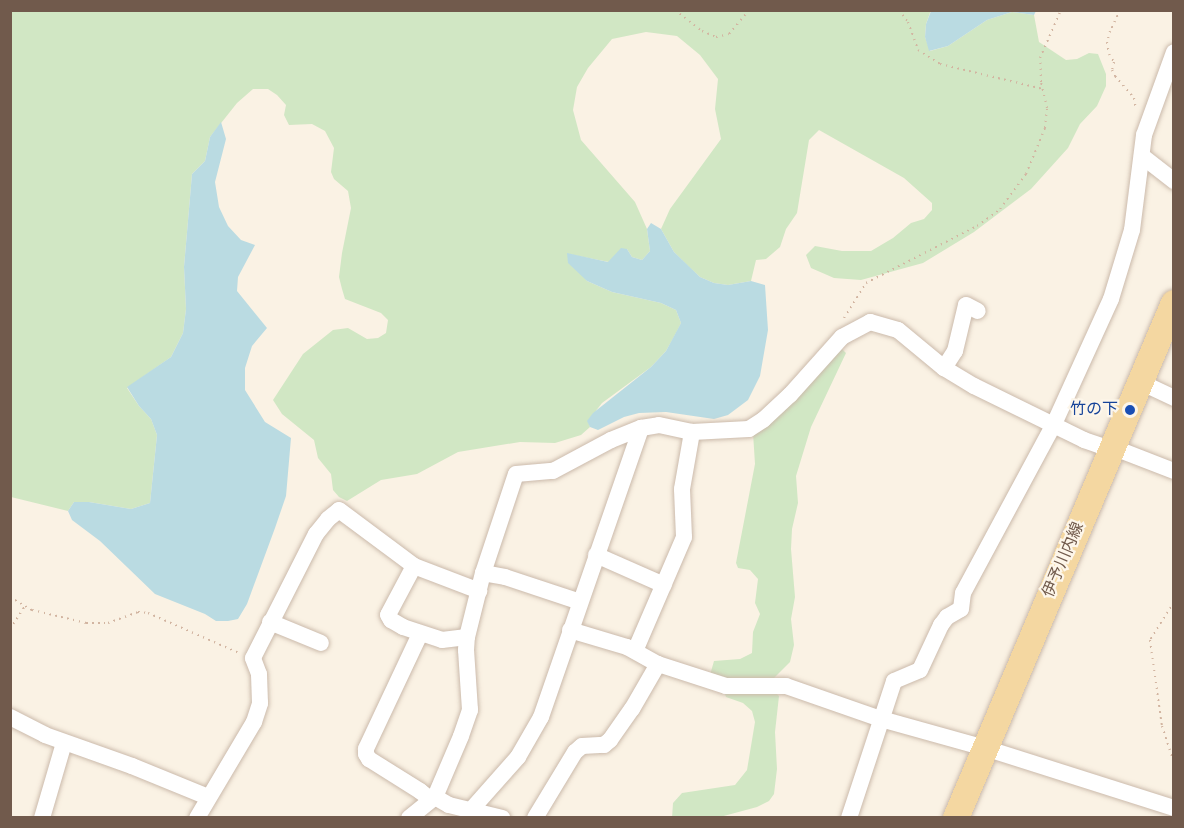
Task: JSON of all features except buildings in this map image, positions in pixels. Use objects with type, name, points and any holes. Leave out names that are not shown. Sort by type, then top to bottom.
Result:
[{"type":"main road","name":"伊予川内線","points":[[956,818],[1112,447],[1170,320]]},
{"type":"street","points":[[849,818],[894,681],[920,670],[941,625],[948,617],[962,609],[963,593],[1054,424],[1111,299],[1132,230],[1144,135],[1173,52]]},
{"type":"street","points":[[1142,156],[1173,181]]},
{"type":"street","points":[[944,368],[955,351],[966,305],[978,311]]},
{"type":"street","points":[[409,818],[433,799],[470,710],[467,637],[483,573],[516,474],[553,471],[611,440],[641,428],[658,425],[692,432],[748,429],[763,420],[842,336],[870,322],[882,324],[909,337],[944,368],[974,386],[1084,440],[1112,447],[1173,471]]},
{"type":"street","points":[[1140,382],[1173,398]]},
{"type":"street","points":[[471,814],[518,757],[534,732],[641,428]]},
{"type":"street","points":[[635,651],[684,537],[682,489],[692,432]]},
{"type":"street","points":[[197,818],[258,713],[259,674],[253,658],[316,534],[339,510],[414,566],[479,591]]},
{"type":"street","points":[[596,555],[664,585]]},
{"type":"street","points":[[414,566],[388,615],[403,627],[442,640],[467,637]]},
{"type":"street","points":[[483,573],[505,577],[580,602]]},
{"type":"street","points":[[270,622],[321,643]]},
{"type":"street","points":[[570,630],[635,651],[658,664],[726,687],[786,686],[881,719],[985,748],[1173,808]]},
{"type":"street","points":[[420,633],[366,749],[366,754],[369,759],[433,799],[471,814],[502,818]]},
{"type":"street","points":[[535,818],[575,752],[588,744],[604,745],[610,740],[632,709],[658,664]]},
{"type":"street","points":[[13,723],[132,766],[208,797]]},
{"type":"street","points":[[42,818],[64,743]]},
{"type":"path","points":[[675,10],[702,31],[716,37],[729,34],[749,10]]},
{"type":"path","points":[[898,10],[908,22],[918,50],[940,64],[1043,90]]},
{"type":"path","points":[[842,336],[844,316],[866,283],[977,226],[1000,209],[1026,174],[1045,128],[1047,108],[1040,58],[1061,10]]},
{"type":"path","points":[[1120,10],[1107,42],[1109,54],[1114,62],[1112,70],[1134,98],[1144,135]]},
{"type":"path","points":[[10,597],[32,610],[86,623],[108,623],[138,612],[148,613],[253,658]]},
{"type":"path","points":[[1173,602],[1150,640],[1162,726],[1173,763]]},
{"type":"path","points":[[10,629],[25,606]]},
{"type":"path","points":[[1173,770],[1173,789]]},
{"type":"green space","points":[[931,10],[926,24],[925,37],[930,51],[948,46],[987,20],[1012,12],[1034,15],[1039,42],[1066,60],[1077,59],[1089,53],[1098,54],[1106,74],[1106,86],[1097,106],[1080,124],[1068,148],[1031,189],[974,232],[923,263],[861,280],[834,278],[811,268],[806,255],[815,246],[842,251],[871,251],[893,238],[911,223],[924,219],[932,210],[932,203],[904,178],[819,130],[809,140],[797,213],[786,229],[780,247],[766,259],[756,260],[751,281],[728,285],[714,283],[700,277],[674,252],[661,229],[670,209],[721,139],[715,109],[718,79],[700,55],[677,36],[646,32],[612,39],[588,68],[577,87],[573,110],[581,140],[635,202],[647,229],[650,251],[642,260],[632,257],[627,249],[609,262],[568,254],[587,281],[612,292],[661,303],[676,310],[681,323],[666,351],[651,367],[602,403],[588,421],[590,427],[581,435],[555,443],[520,442],[458,452],[417,474],[381,480],[347,501],[333,490],[331,474],[318,458],[314,440],[282,414],[273,400],[303,354],[333,330],[348,328],[367,339],[378,338],[386,333],[388,320],[381,313],[345,299],[339,277],[351,208],[348,191],[334,179],[331,172],[334,148],[325,131],[312,124],[289,125],[284,115],[286,105],[277,95],[268,89],[253,89],[237,103],[210,137],[205,161],[192,174],[184,267],[186,309],[183,333],[171,357],[127,388],[151,419],[157,435],[150,503],[131,509],[89,502],[74,502],[68,511],[11,497],[11,11]]},
{"type":"green space","points":[[841,348],[846,353],[811,427],[796,476],[798,503],[792,529],[791,549],[795,597],[791,619],[794,645],[790,662],[773,679],[728,680],[710,675],[714,661],[740,659],[752,653],[753,632],[760,614],[755,603],[758,579],[750,570],[738,568],[736,563],[755,464],[753,433]]},
{"type":"green space","points":[[776,693],[779,696],[775,732],[777,769],[774,794],[769,801],[757,807],[720,817],[672,818],[673,803],[682,793],[735,785],[747,770],[755,722],[752,711],[743,703],[726,697],[725,694]]},
{"type":"water","points":[[931,10],[1036,11],[1034,15],[1012,12],[987,20],[948,46],[929,51],[925,37],[926,24]]},
{"type":"water","points":[[221,122],[226,139],[215,182],[219,207],[228,226],[241,240],[255,245],[238,277],[237,291],[267,328],[252,346],[245,368],[245,390],[265,422],[291,438],[286,496],[275,528],[247,604],[238,619],[228,621],[216,621],[205,614],[155,594],[100,541],[72,520],[68,511],[74,502],[89,502],[131,509],[150,503],[157,435],[151,419],[127,387],[171,357],[183,333],[186,309],[184,267],[192,174],[205,161],[210,137]]},
{"type":"water","points":[[651,223],[661,229],[674,252],[700,277],[714,283],[728,285],[751,281],[765,285],[768,330],[760,376],[748,400],[728,415],[714,419],[666,412],[639,413],[624,417],[598,430],[590,427],[587,421],[593,413],[651,367],[666,351],[681,323],[676,310],[661,303],[612,292],[587,281],[568,263],[567,253],[608,262],[621,248],[627,249],[632,257],[642,260],[650,251],[647,229]]},
{"type":"place","name":"竹の下","points":[[1130,410]]}]
